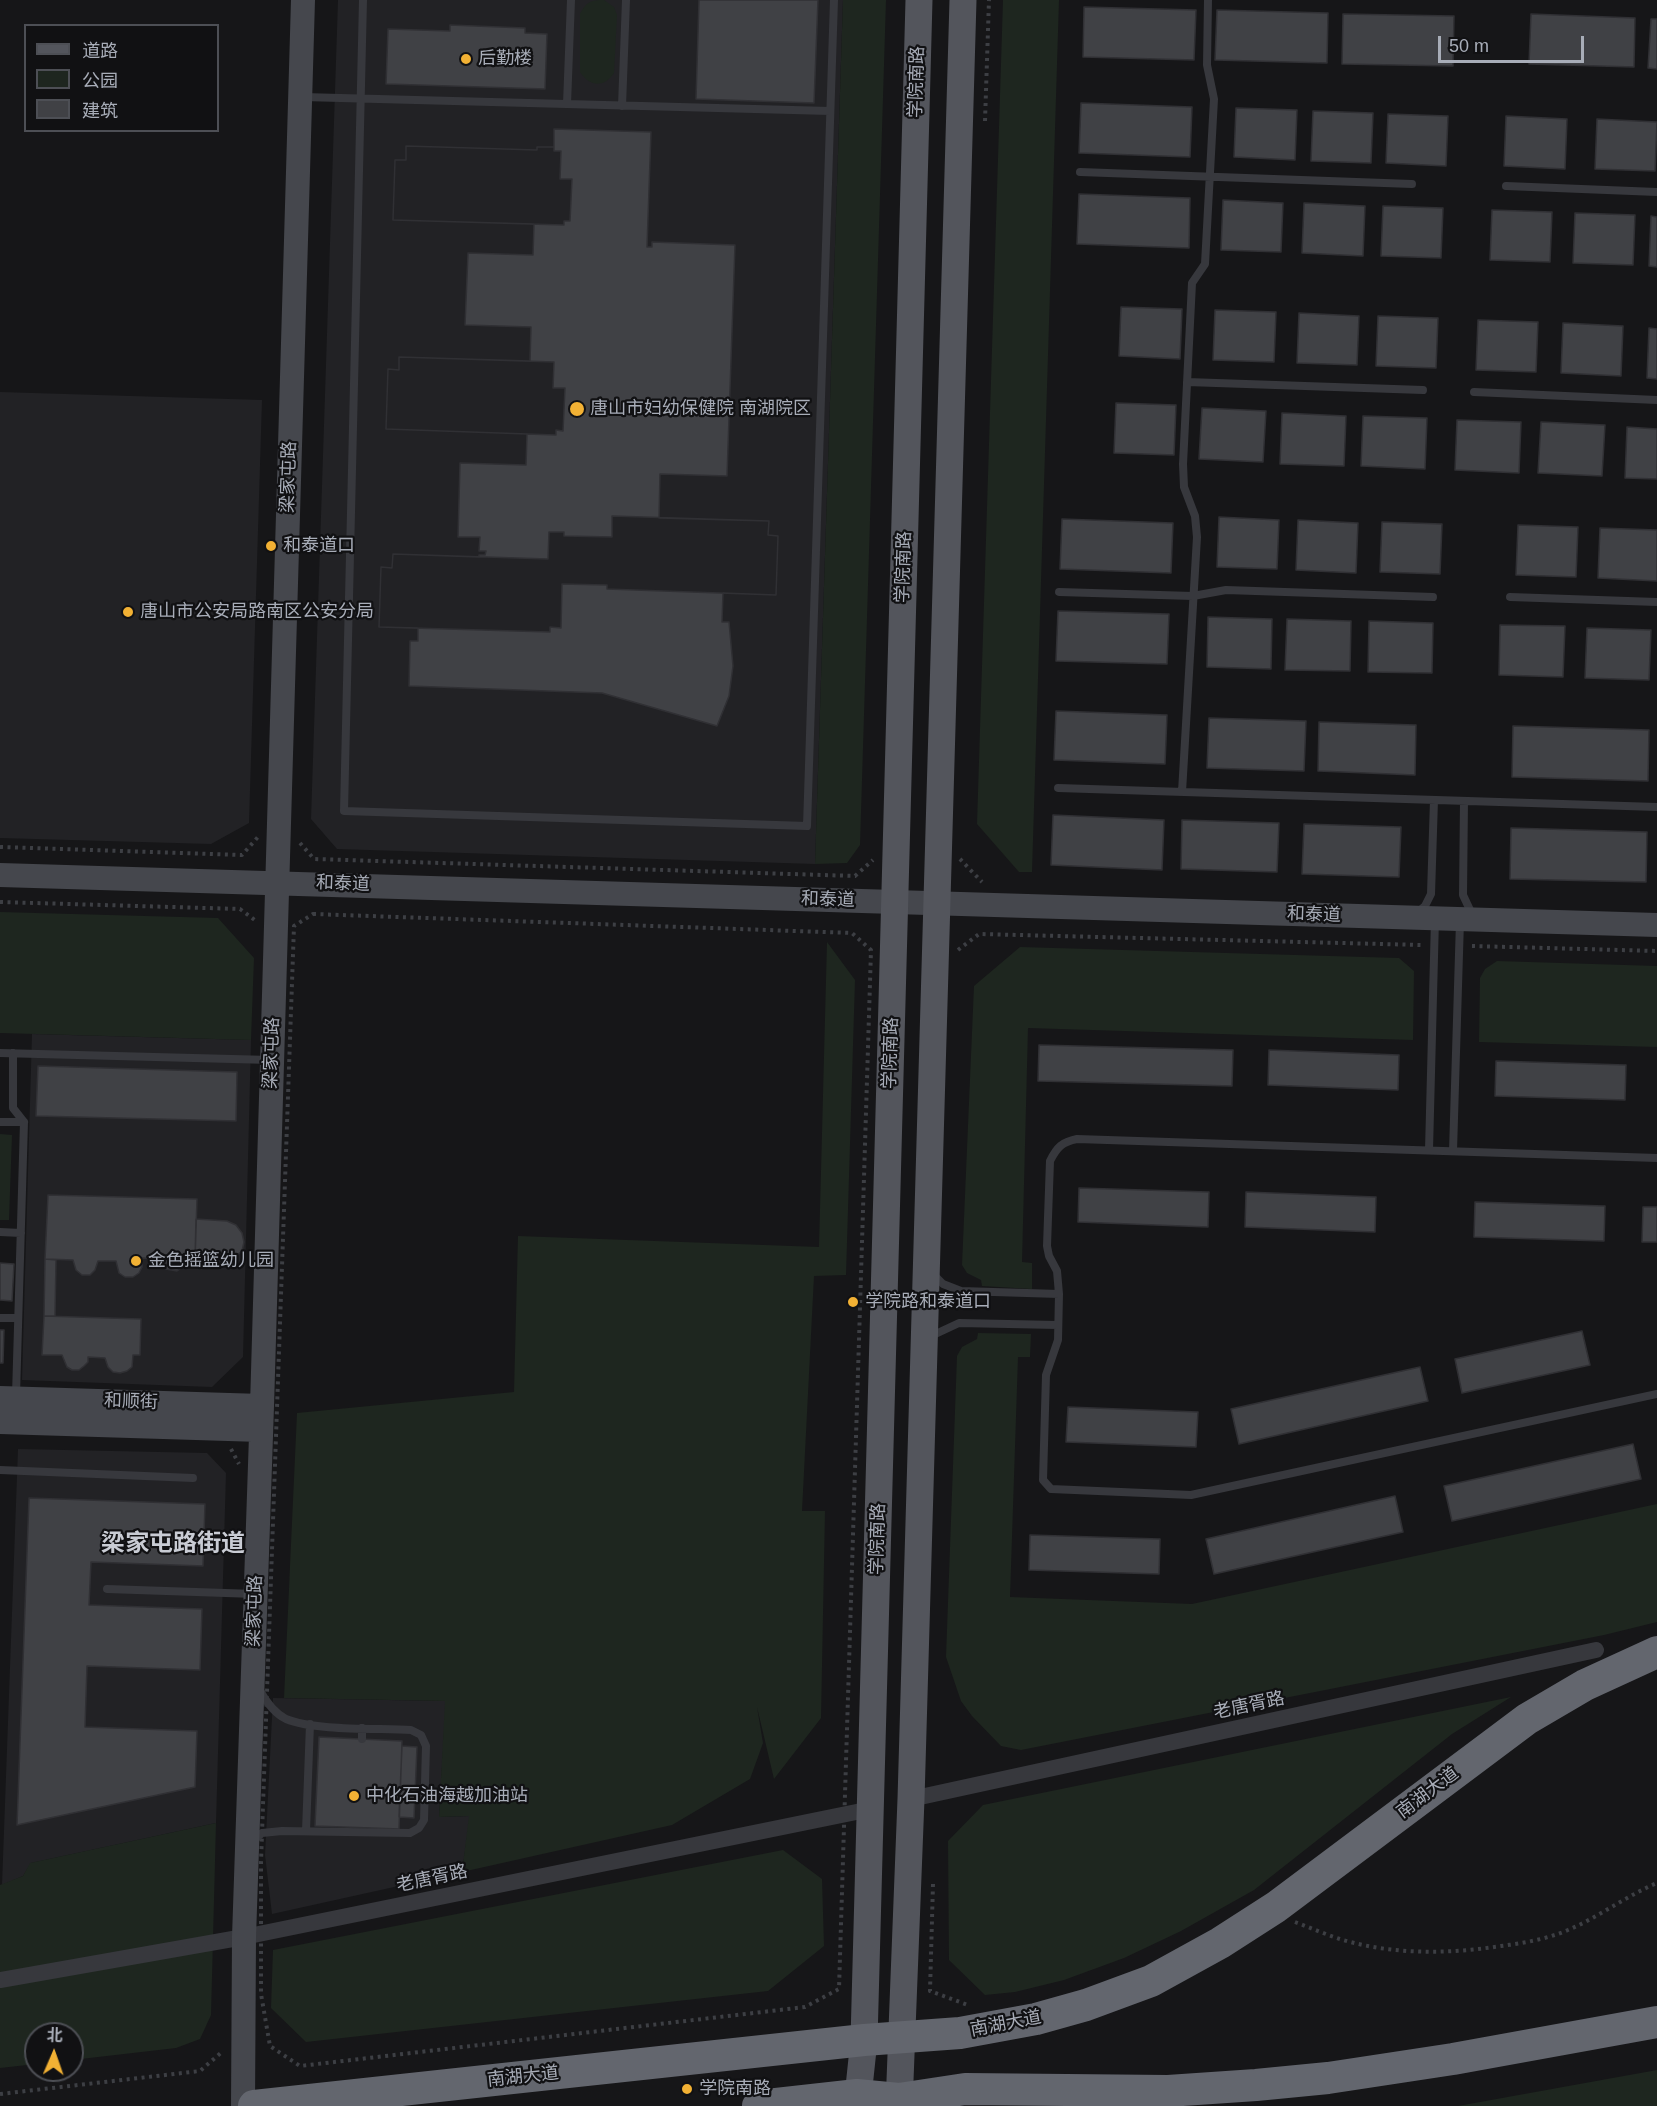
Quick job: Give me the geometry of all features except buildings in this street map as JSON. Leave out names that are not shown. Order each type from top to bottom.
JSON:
[{"type":"highway","name":"南湖大道","points":[[254,2106],[864,2040],[960,2033],[1036,2019],[1086,2005],[1151,1981],[1220,1943],[1276,1907],[1527,1719],[1585,1685],[1657,1652]]},
{"type":"highway","points":[[758,2106],[857,2101],[899,2102],[965,2089],[1168,2091],[1328,2078],[1454,2059],[1657,2022]]},
{"type":"main road","name":"学院南路","points":[[857,2101],[864,2040],[871,1809],[920,0]]},
{"type":"main road","points":[[899,2102],[911,1799],[935,903],[963,0]]},
{"type":"street","name":"梁家屯路","points":[[243,2106],[244,1937],[262,1406],[303,0]]},
{"type":"street","name":"和泰道","points":[[0,875],[1657,925]]},
{"type":"street","name":"和顺街","points":[[8,1399],[262,1406]]},
{"type":"street","name":"和顺街","points":[[0,1422],[261,1430]]},
{"type":"street","name":"老唐胥路","points":[[911,1799],[1596,1650]]},
{"type":"street","name":"老唐胥路","points":[[0,1980],[244,1937],[871,1809]]},
{"type":"lane","points":[[363,0],[344,811],[795,826],[807,826],[834,0]]},
{"type":"lane","points":[[567,104],[571,0]]},
{"type":"lane","points":[[622,106],[626,0]]},
{"type":"lane","points":[[1182,792],[1197,537],[1195,516],[1184,487],[1183,464],[1192,283],[1205,264],[1210,177],[1214,99],[1207,65],[1208,0]]},
{"type":"lane","points":[[300,97],[830,111]]},
{"type":"lane","points":[[1080,172],[1412,184]]},
{"type":"lane","points":[[1506,186],[1657,192]]},
{"type":"lane","points":[[1187,382],[1424,390]]},
{"type":"lane","points":[[1474,392],[1657,400]]},
{"type":"lane","points":[[1059,592],[1193,596],[1226,590],[1433,597]]},
{"type":"lane","points":[[1510,597],[1657,602]]},
{"type":"lane","points":[[1058,788],[1657,807]]},
{"type":"lane","points":[[1410,918],[1425,906],[1431,894],[1434,800]]},
{"type":"lane","points":[[1453,1151],[1460,946],[1470,910],[1463,895],[1464,801]]},
{"type":"lane","points":[[1429,1150],[1435,918]]},
{"type":"lane","points":[[0,1053],[271,1060]]},
{"type":"lane","points":[[8,1399],[18,1318],[24,1122],[13,1108],[13,1053]]},
{"type":"lane","points":[[0,1122],[24,1122]]},
{"type":"lane","points":[[1657,1158],[1077,1139],[1063,1142],[1055,1150],[1050,1161],[1047,1246],[1056,1271],[1059,1294],[1058,1340],[1046,1375],[1043,1480],[1051,1489],[1191,1495],[1657,1394]]},
{"type":"lane","points":[[0,1232],[21,1233]]},
{"type":"lane","points":[[926,1265],[943,1284],[961,1291],[1059,1294]]},
{"type":"lane","points":[[0,1318],[18,1318]]},
{"type":"lane","points":[[923,1340],[959,1323],[1058,1325]]},
{"type":"lane","points":[[0,1470],[193,1478]]},
{"type":"lane","points":[[107,1589],[255,1594]]},
{"type":"lane","points":[[247,1846],[262,1833],[282,1831],[359,1830],[410,1833],[419,1828],[424,1820],[426,1746],[421,1735],[411,1730],[310,1724],[285,1719],[267,1703],[253,1678]]},
{"type":"lane","points":[[306,1831],[310,1724]]},
{"type":"lane","points":[[362,1728],[362,1739]]},
{"type":"path","points":[[984,131],[989,0]]},
{"type":"path","points":[[0,847],[242,855],[260,835]]},
{"type":"path","points":[[294,837],[314,859],[855,876],[877,856]]},
{"type":"path","points":[[959,857],[980,882],[992,882]]},
{"type":"path","points":[[0,902],[240,909],[260,925]]},
{"type":"path","points":[[270,2046],[300,2066],[805,2007],[839,1989],[871,950],[852,933],[313,914],[294,926]]},
{"type":"path","points":[[957,950],[979,934],[1434,945]]},
{"type":"path","points":[[1460,946],[1657,951]]},
{"type":"path","points":[[933,1875],[930,1991],[970,2006]]},
{"type":"path","points":[[1293,1922],[1342,1940],[1396,1951],[1436,1953],[1489,1948],[1530,1942],[1567,1931],[1634,1892],[1657,1883]]},
{"type":"path","points":[[0,2094],[200,2071],[225,2049]]},
{"type":"shaded area","name":"唐山市妇幼保健院 南湖院区","points":[[338,0],[843,0],[815,864],[337,849],[311,819]]},
{"type":"shaded area","name":"唐山市公安局路南区公安分局","points":[[0,392],[262,400],[249,823],[211,844],[0,838]]},
{"type":"shaded area","name":"金色摇篮幼儿园","points":[[32,1034],[251,1040],[243,1357],[212,1387],[22,1380]]},
{"type":"shaded area","points":[[18,1449],[207,1453],[226,1473],[216,1823],[31,1863],[23,1876],[2,1885]]},
{"type":"shaded area","name":"中化石油海越加油站","points":[[273,1698],[446,1701],[439,1817],[470,1816],[462,1872],[272,1914],[265,1855]]},
{"type":"green space","points":[[604,0],[614,7],[617,15],[614,73],[606,81],[597,84],[588,81],[580,72],[580,14],[589,2]]},
{"type":"green space","points":[[843,0],[886,0],[860,845],[847,863],[815,864]]},
{"type":"green space","points":[[1003,0],[1059,0],[1032,872],[1019,872],[977,824]]},
{"type":"green space","points":[[0,912],[218,918],[254,958],[251,1040],[0,1033]]},
{"type":"green space","points":[[827,942],[855,980],[846,1275],[814,1276],[802,1511],[825,1511],[821,1718],[774,1779],[757,1707],[763,1743],[750,1779],[672,1825],[462,1872],[469,1816],[439,1817],[445,1701],[284,1698],[297,1413],[514,1392],[518,1236],[819,1247]]},
{"type":"green space","points":[[1020,947],[1399,958],[1414,971],[1413,1040],[1028,1028],[1022,1262],[1032,1263],[1032,1289],[982,1286],[981,1280],[967,1273],[962,1265],[974,986]]},
{"type":"green space","points":[[1497,961],[1657,966],[1657,1047],[1479,1042],[1480,978],[1485,969]]},
{"type":"green space","points":[[0,1134],[12,1135],[9,1220],[0,1220]]},
{"type":"green space","points":[[978,1333],[1031,1334],[1030,1357],[1018,1357],[1010,1597],[1192,1604],[1657,1504],[1657,1622],[1604,1635],[1021,1750],[1001,1746],[961,1701],[946,1657],[957,1356],[962,1347],[977,1339]]},
{"type":"green space","points":[[1511,1697],[1452,1734],[1254,1890],[1181,1931],[1124,1958],[1064,1980],[1015,1992],[985,1995],[949,1960],[948,1841],[983,1805]]},
{"type":"green space","points":[[216,1823],[211,2015],[200,2039],[176,2048],[84,2059],[84,2022],[24,2022],[24,2065],[0,2068],[0,1885],[23,1876],[30,1863]]},
{"type":"green space","points":[[783,1850],[822,1879],[824,1946],[768,1991],[306,2042],[271,2008],[273,1950]]},
{"type":"green space","points":[[1657,2070],[1657,2106],[1458,2106]]},
{"type":"place","name":"后勤楼","points":[[466,59]]},
{"type":"place","name":"唐山市妇幼保健院 南湖院区","points":[[577,409]]},
{"type":"place","name":"和泰道口","points":[[271,546]]},
{"type":"place","name":"唐山市公安局路南区公安分局","points":[[128,612]]},
{"type":"place","name":"金色摇篮幼儿园","points":[[136,1261]]},
{"type":"place","name":"学院路和泰道口","points":[[853,1302]]},
{"type":"place","name":"中化石油海越加油站","points":[[354,1796]]},
{"type":"place","name":"学院南路","points":[[687,2089]]},
{"type":"district","name":"梁家屯路街道","points":[[173,1544]]}]
